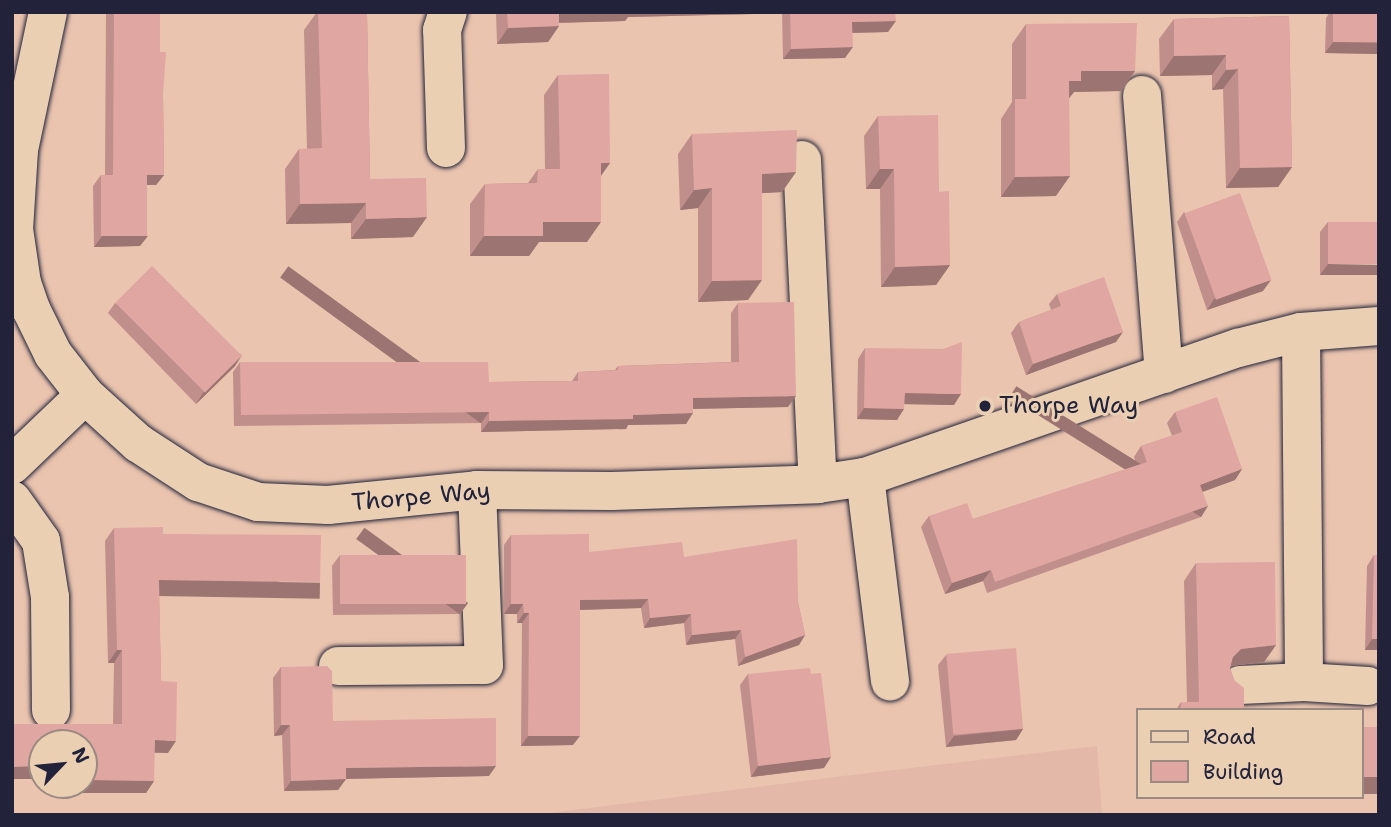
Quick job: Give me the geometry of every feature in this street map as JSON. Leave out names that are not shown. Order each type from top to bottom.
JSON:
[{"type":"street","name":"Thorpe Way","points":[[48,12],[19,150],[15,229],[22,283],[31,309],[53,354],[85,395],[138,443],[198,482],[258,502],[328,505],[477,490],[612,491],[818,484],[866,477],[1238,348],[1301,332],[1379,326]]},
{"type":"street","points":[[446,148],[442,30],[448,12]]},
{"type":"street","points":[[1142,95],[1164,374]]},
{"type":"street","points":[[802,160],[818,484]]},
{"type":"street","points":[[1301,332],[1304,682]]},
{"type":"street","points":[[12,465],[85,395]]},
{"type":"street","points":[[866,477],[890,681]]},
{"type":"street","points":[[338,666],[484,665],[477,490]]},
{"type":"street","points":[[12,500],[41,541],[50,597],[51,710]]},
{"type":"street","points":[[1240,685],[1304,682],[1368,686]]},
{"type":"shaded area","points":[[1097,746],[1102,815],[534,815],[835,777]]},
{"type":"building","points":[[114,12],[160,12],[160,52],[166,52],[163,95],[164,175],[113,175]]},
{"type":"building","points":[[318,12],[367,12],[370,179],[426,178],[427,217],[366,219],[366,203],[300,204],[299,149],[322,148]]},
{"type":"building","points":[[507,12],[559,12],[559,26],[508,28]]},
{"type":"building","points":[[790,12],[895,12],[896,21],[852,22],[853,47],[791,49]]},
{"type":"building","points":[[1333,12],[1379,12],[1379,42],[1333,42]]},
{"type":"building","points":[[1289,16],[1292,167],[1240,168],[1238,69],[1226,70],[1226,55],[1174,56],[1174,19]]},
{"type":"building","points":[[1137,23],[1135,71],[1081,71],[1081,81],[1069,81],[1070,176],[1015,177],[1015,99],[1026,99],[1026,24]]},
{"type":"building","points":[[609,74],[610,163],[601,163],[601,222],[543,222],[543,236],[484,236],[485,184],[537,183],[538,169],[560,169],[558,75]]},
{"type":"building","points":[[938,115],[939,192],[949,191],[950,265],[895,267],[894,169],[880,169],[878,116]]},
{"type":"building","points":[[797,130],[796,172],[762,174],[762,280],[712,281],[712,188],[694,190],[692,134]]},
{"type":"building","points":[[101,175],[147,175],[147,236],[101,236]]},
{"type":"building","points":[[1240,193],[1271,279],[1216,300],[1185,213]]},
{"type":"building","points":[[1328,222],[1379,222],[1379,264],[1328,264]]},
{"type":"building","points":[[152,266],[242,356],[205,393],[115,303]]},
{"type":"building","points":[[1104,277],[1123,332],[1033,364],[1019,322],[1061,306],[1057,294]]},
{"type":"building","points":[[794,302],[796,396],[693,398],[693,413],[633,415],[633,419],[489,421],[489,412],[241,415],[240,362],[488,362],[489,382],[578,381],[578,372],[618,370],[618,366],[739,362],[738,303]]},
{"type":"building","points":[[962,342],[961,394],[905,393],[904,409],[864,408],[865,348],[943,349]]},
{"type":"building","points":[[1217,397],[1242,469],[1200,485],[1208,506],[995,582],[991,570],[952,583],[929,516],[967,503],[973,519],[1147,462],[1141,446],[1182,432],[1175,412]]},
{"type":"building","points":[[163,527],[163,534],[321,535],[320,582],[159,580],[161,681],[177,682],[176,741],[155,740],[154,781],[98,780],[98,729],[28,729],[28,766],[12,767],[12,724],[122,724],[122,650],[117,650],[114,528]]},
{"type":"building","points":[[589,534],[589,552],[682,542],[684,557],[797,539],[798,602],[805,635],[745,657],[741,630],[692,635],[691,614],[650,618],[648,599],[580,600],[580,736],[528,736],[529,613],[524,613],[523,604],[511,604],[511,535]]},
{"type":"building","points":[[340,555],[466,555],[466,604],[340,604]]},
{"type":"building","points":[[1374,555],[1379,555],[1379,639],[1372,639]]},
{"type":"building","points":[[1275,562],[1276,645],[1241,649],[1233,657],[1230,668],[1234,680],[1244,688],[1244,708],[1181,708],[1181,702],[1199,702],[1196,563]]},
{"type":"building","points":[[1016,648],[1023,729],[953,735],[946,654]]},
{"type":"building","points":[[327,666],[332,671],[333,721],[496,718],[496,766],[346,768],[346,779],[291,781],[290,725],[281,725],[281,667]]},
{"type":"building","points":[[810,668],[811,674],[821,673],[831,757],[758,766],[748,674]]},
{"type":"building","points":[[1363,727],[1379,727],[1379,777],[1363,777]]},
{"type":"place","name":"Thorpe Way","points":[[985,406]]}]
